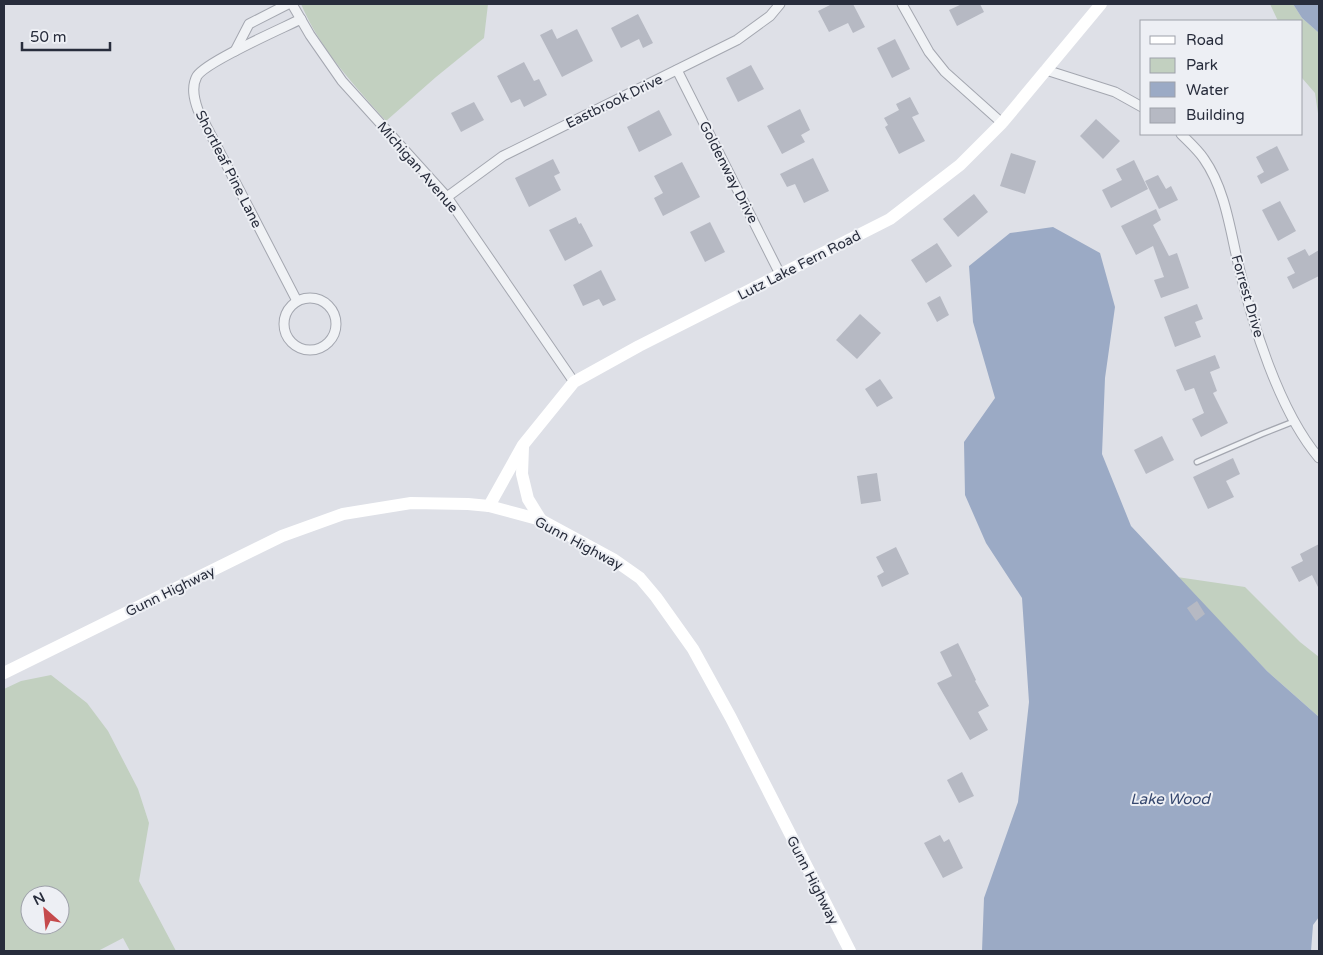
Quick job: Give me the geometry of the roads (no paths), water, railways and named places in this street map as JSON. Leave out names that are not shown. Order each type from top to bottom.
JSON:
[{"type":"main road","name":"Lutz Lake Fern Road","points":[[489,506],[523,445],[574,382],[639,346],[890,219],[960,165],[1002,123],[1101,4]]},
{"type":"main road","points":[[523,445],[522,474],[528,499],[542,520]]},
{"type":"main road","name":"Gunn Highway","points":[[4,672],[282,536],[343,514],[411,503],[468,504],[489,506],[542,520],[613,559],[640,578],[693,648],[850,951]]},
{"type":"street","name":"Michigan Avenue","points":[[290,4],[342,81],[447,197],[574,382]]},
{"type":"street","points":[[235,51],[249,24],[290,4]]},
{"type":"street","name":"Eastbrook Drive","points":[[447,197],[503,156],[738,40],[770,16],[780,4]]},
{"type":"street","points":[[902,4],[929,52],[945,72],[1002,123]]},
{"type":"street","name":"Shortleaf Pine Lane","points":[[297,301],[194,99],[193,90],[194,82],[203,70],[235,51],[301,19]]},
{"type":"street","name":"Goldenway Drive","points":[[677,70],[780,274]]},
{"type":"street","points":[[1046,70],[1115,92],[1140,106]]},
{"type":"street","name":"Forrest Drive","points":[[1182,135],[1204,159],[1219,189],[1250,312],[1271,371],[1295,422],[1319,458]]},
{"type":"street","points":[[314,298],[329,306],[334,313],[336,325],[333,338],[320,349],[302,350],[294,346],[284,332],[286,314],[297,301],[314,298]]},
{"type":"lane","points":[[1198,462],[1295,422]]},
{"type":"water","points":[[1293,4],[1319,4],[1319,33],[1302,18]]},
{"type":"water","name":"Lake Wood","points":[[1053,227],[1100,253],[1115,307],[1105,378],[1102,454],[1131,526],[1267,671],[1319,717],[1319,917],[1313,925],[1311,951],[982,951],[984,898],[1018,802],[1029,702],[1022,598],[986,543],[965,495],[964,442],[995,398],[973,322],[969,266],[1010,233]]}]
